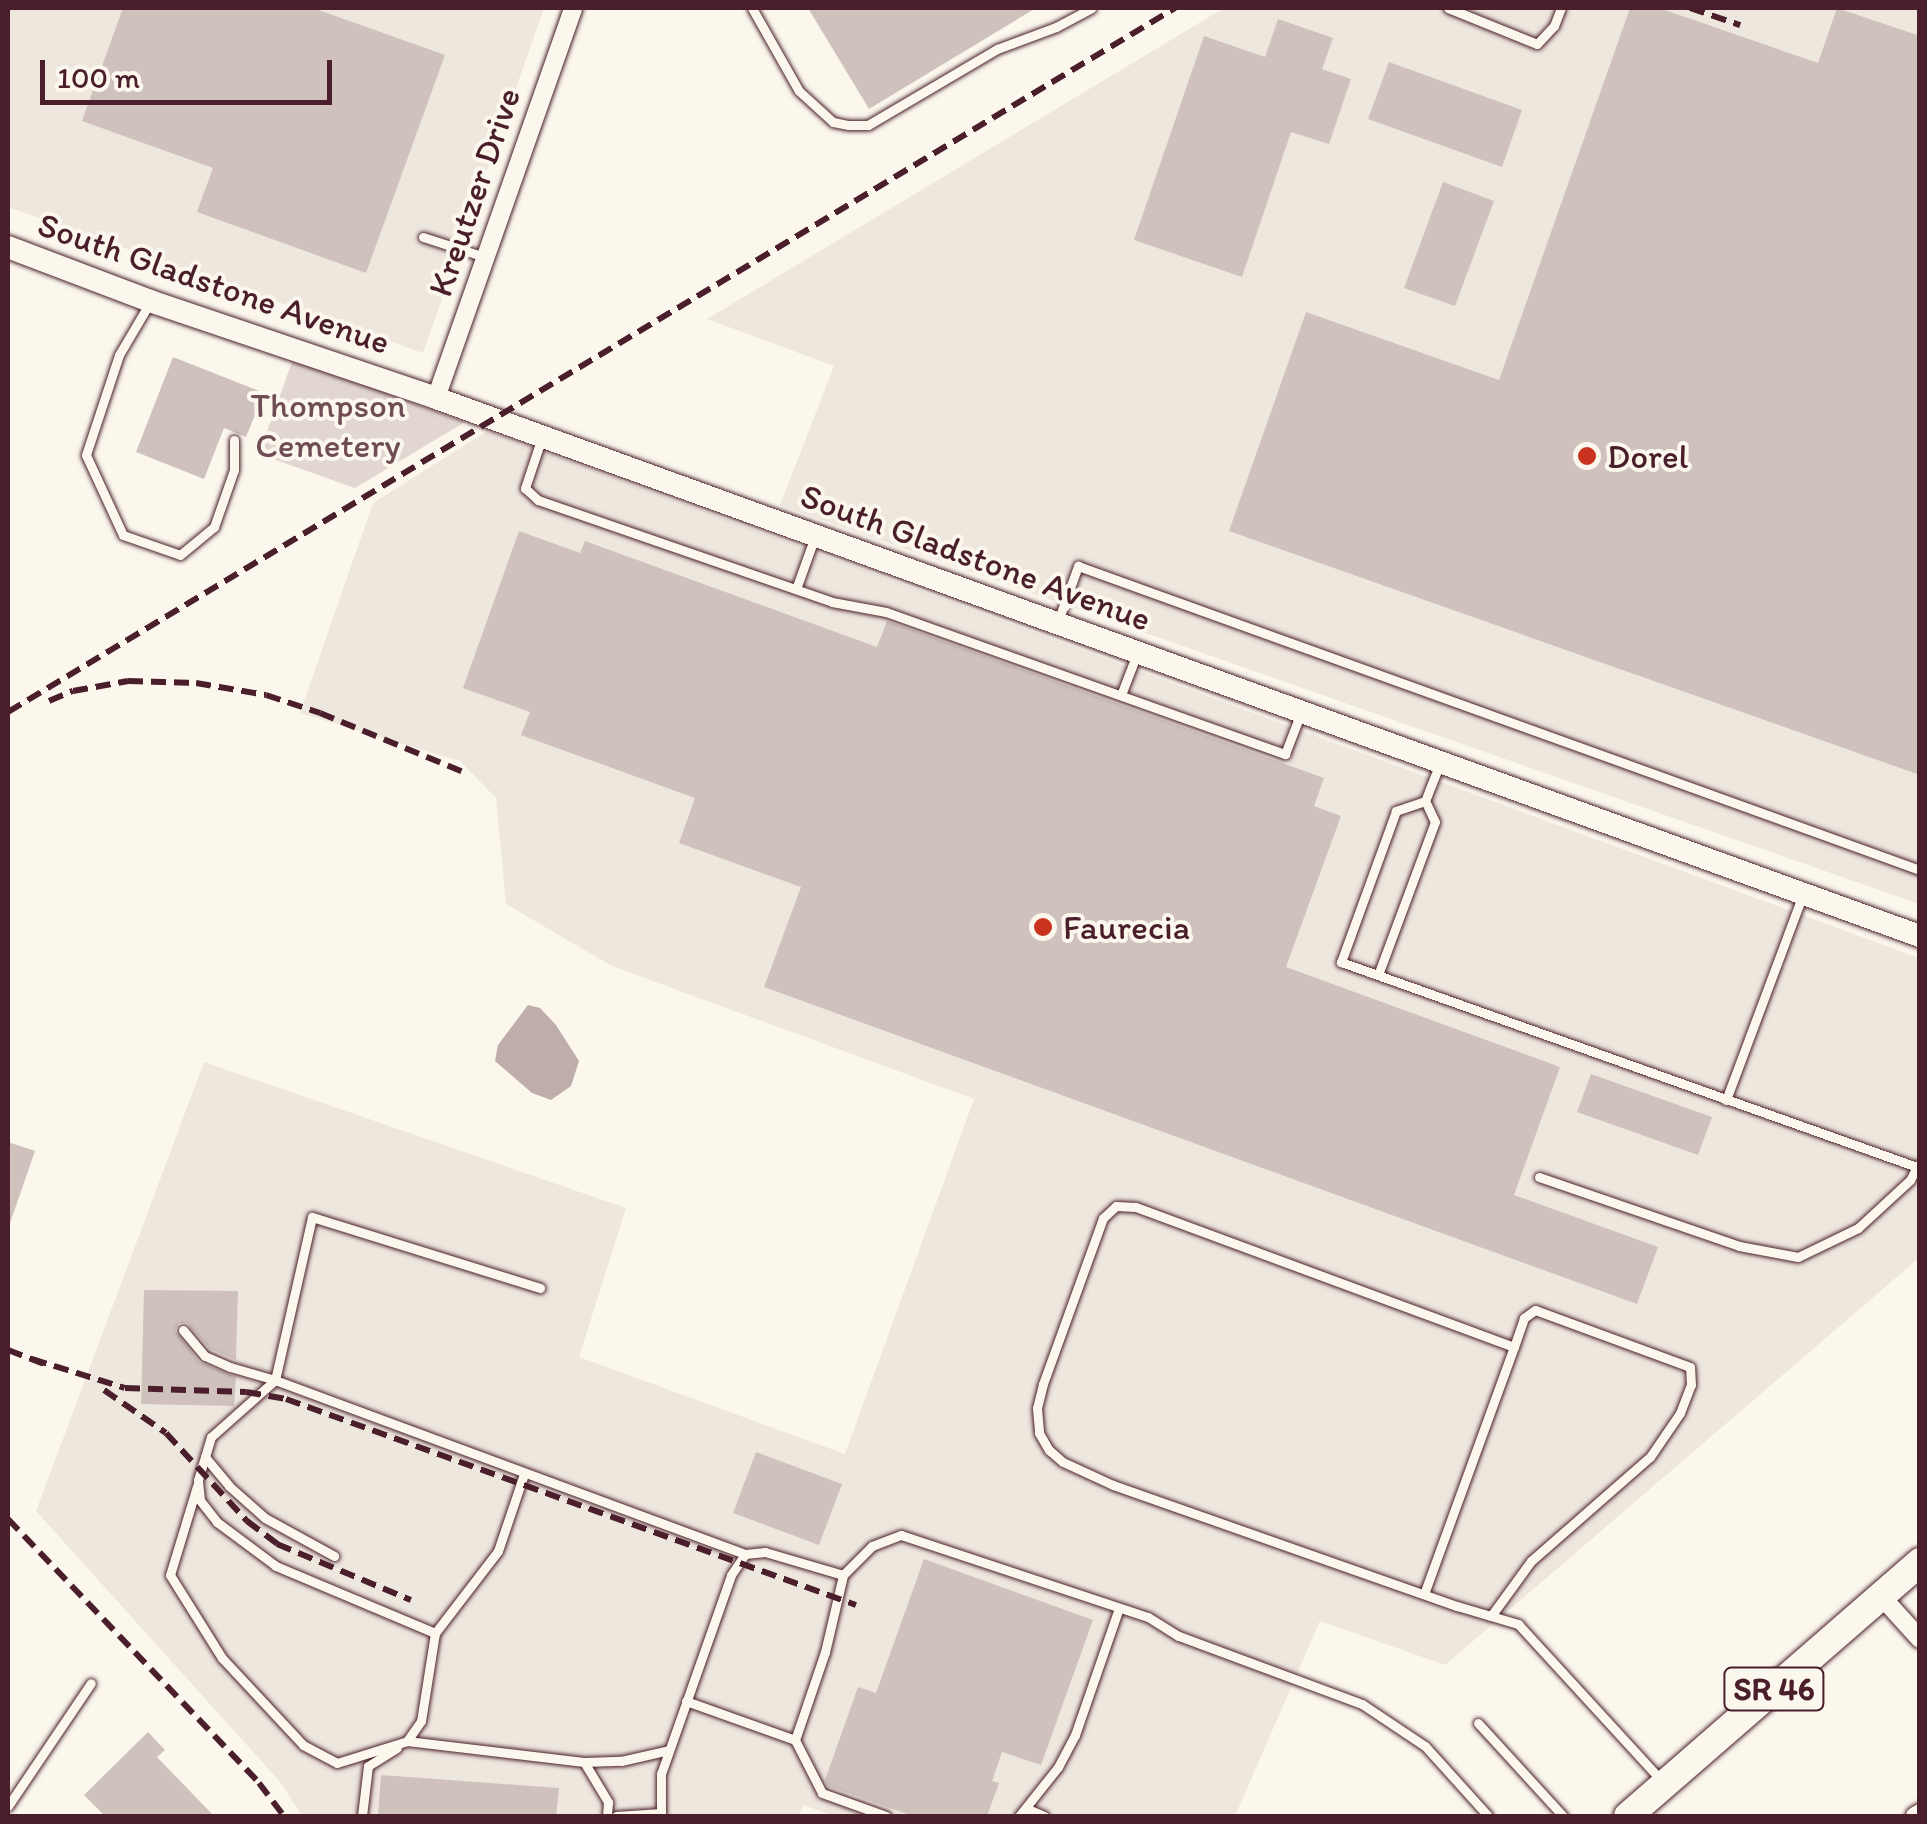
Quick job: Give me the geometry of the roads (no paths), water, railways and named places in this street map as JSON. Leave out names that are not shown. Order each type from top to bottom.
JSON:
[{"type":"highway","name":"SR 46","points":[[1628,1816],[1920,1562]]},
{"type":"street","name":"Kreutzer Drive","points":[[436,398],[573,8]]},
{"type":"street","name":"South Gladstone Avenue","points":[[8,247],[150,302],[436,398],[1920,936]]},
{"type":"street","points":[[1881,1596],[1920,1638]]},
{"type":"lane","points":[[752,8],[799,91],[832,122],[868,124],[997,49],[1056,27],[1090,8]]},
{"type":"lane","points":[[1448,8],[1537,44],[1545,40],[1562,8]]},
{"type":"lane","points":[[424,237],[485,258]]},
{"type":"lane","points":[[150,302],[119,355],[86,455],[124,535],[180,555],[214,527],[234,470],[234,440]]},
{"type":"lane","points":[[542,438],[526,488],[538,500],[796,589],[886,612],[1285,754],[1301,712]]},
{"type":"lane","points":[[796,589],[816,536]]},
{"type":"lane","points":[[1057,624],[1078,566],[1920,870]]},
{"type":"lane","points":[[1121,695],[1137,653]]},
{"type":"lane","points":[[1378,975],[1435,822],[1425,802],[1440,764]]},
{"type":"lane","points":[[1425,802],[1396,811],[1340,962],[1918,1165],[1910,1180],[1858,1228],[1798,1258],[1739,1246],[1539,1178]]},
{"type":"lane","points":[[1726,1100],[1804,894]]},
{"type":"lane","points":[[1514,1348],[1134,1206],[1116,1206],[1103,1218],[1043,1384],[1039,1433],[1063,1462],[1112,1484],[1518,1624],[1664,1784]]},
{"type":"lane","points":[[540,1288],[312,1217],[275,1380],[211,1437],[170,1575],[222,1658],[303,1744],[337,1763],[407,1741],[584,1762],[621,1761],[669,1750]]},
{"type":"lane","points":[[1424,1594],[1524,1318],[1534,1310],[1548,1312],[1685,1362],[1692,1376],[1680,1412],[1650,1457],[1531,1561],[1491,1616]]},
{"type":"lane","points":[[183,1330],[214,1361],[745,1554],[764,1552],[843,1576]]},
{"type":"lane","points":[[205,1457],[228,1486],[265,1518],[334,1556]]},
{"type":"lane","points":[[362,1816],[368,1766],[407,1741],[421,1721],[435,1633],[498,1552],[524,1474]]},
{"type":"lane","points":[[198,1480],[200,1500],[217,1522],[276,1566],[435,1633]]},
{"type":"lane","points":[[795,1740],[825,1652],[843,1576],[872,1546],[901,1535],[1148,1617],[1179,1636],[1362,1704],[1424,1746],[1488,1816]]},
{"type":"lane","points":[[616,1816],[661,1815],[661,1774],[731,1575],[745,1554]]},
{"type":"lane","points":[[1044,1816],[1023,1812],[1076,1735],[1119,1608]]},
{"type":"lane","points":[[8,1806],[91,1683]]},
{"type":"lane","points":[[686,1701],[795,1740],[822,1793],[886,1816]]},
{"type":"lane","points":[[1478,1723],[1564,1816]]},
{"type":"lane","points":[[584,1762],[608,1802],[607,1816]]},
{"type":"railway","points":[[8,712],[1175,8]]},
{"type":"railway","points":[[1690,8],[1740,25]]},
{"type":"railway","points":[[49,701],[73,691],[128,681],[196,683],[266,695],[463,772]]},
{"type":"railway","points":[[8,1350],[45,1364]]},
{"type":"railway","points":[[32,1359],[125,1388],[246,1392],[286,1399],[856,1605]]},
{"type":"railway","points":[[104,1390],[166,1433],[247,1521],[277,1544],[411,1600]]},
{"type":"railway","points":[[8,1519],[259,1783],[284,1816]]},
{"type":"place","name":"Dorel","points":[[1587,456]]},
{"type":"place","name":"Faurecia","points":[[1043,927]]},
{"type":"park label","name":"Thompson Cemetery","points":[[328,425]]}]
